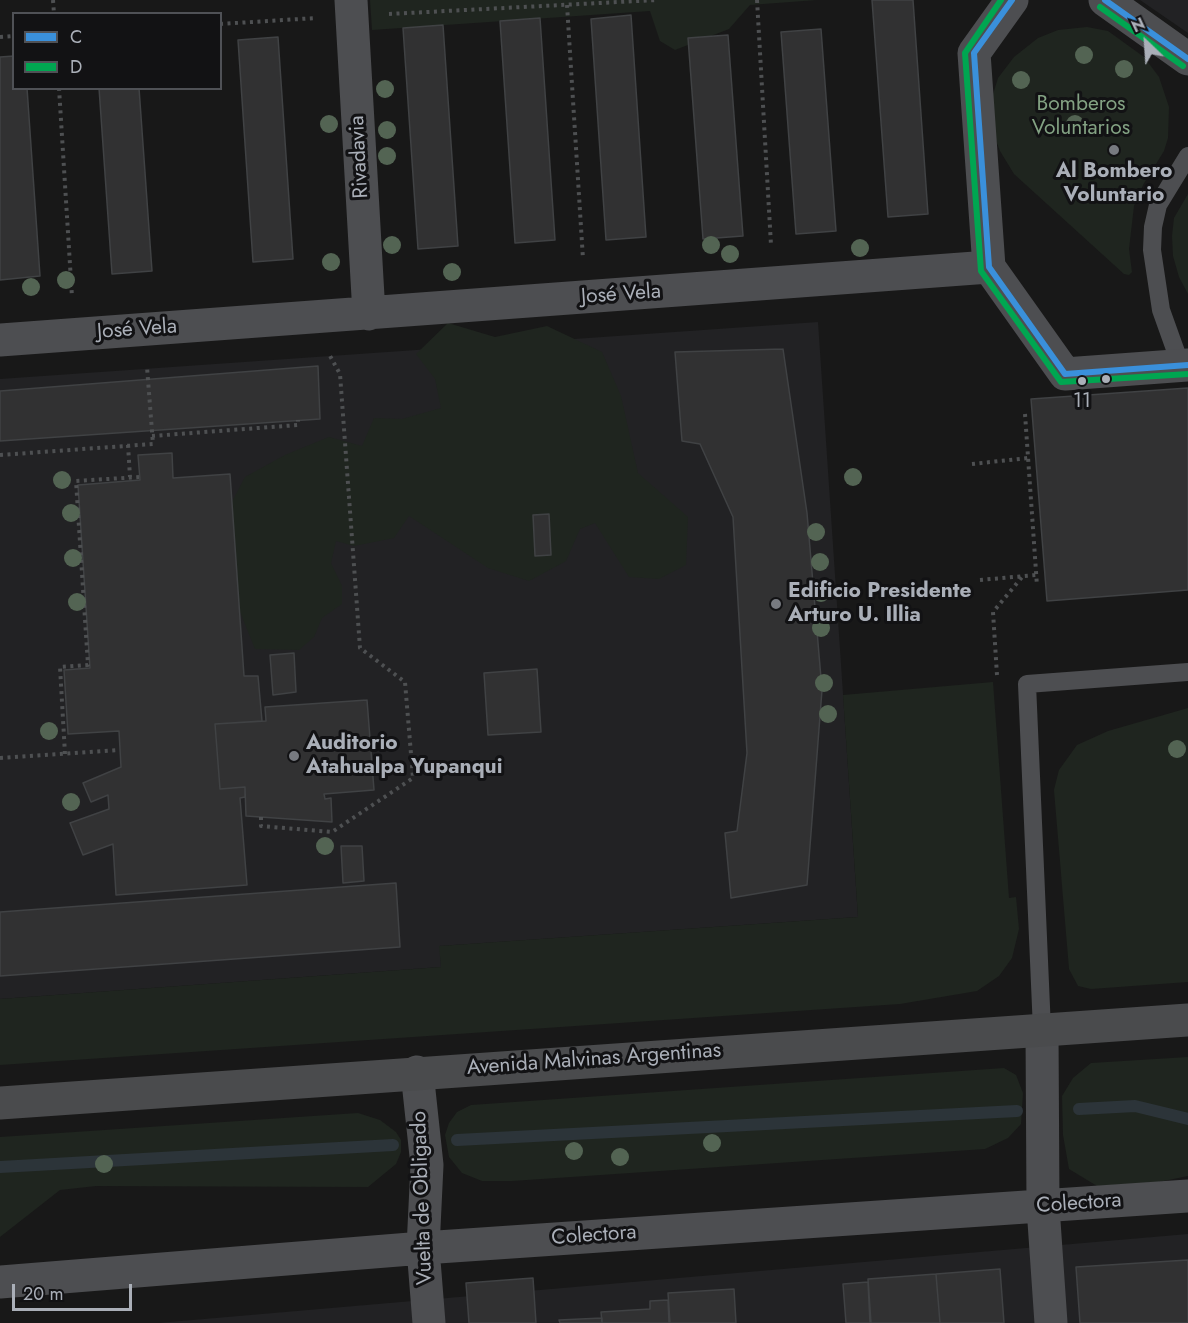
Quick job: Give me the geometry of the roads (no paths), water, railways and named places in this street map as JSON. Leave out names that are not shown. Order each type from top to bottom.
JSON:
[{"type":"main road","name":"Avenida Malvinas Argentinas","points":[[0,1103],[417,1072],[1188,1020]]},
{"type":"street","points":[[1012,0],[974,53],[989,267],[1065,374],[1184,365]]},
{"type":"street","points":[[1104,0],[1188,59]]},
{"type":"street","name":"Rivadavia","points":[[351,8],[369,314]]},
{"type":"street","name":"José Vela","points":[[0,340],[989,267]]},
{"type":"street","points":[[1042,1030],[1043,1206],[1051,1323]]},
{"type":"street","name":"Vuelta de Obligado","points":[[417,1072],[427,1166],[423,1248],[429,1323]]},
{"type":"street","name":"Colectora","points":[[0,1282],[423,1248],[1188,1196]]},
{"type":"lane","points":[[1184,365],[1161,310],[1152,250],[1153,227],[1158,205],[1188,156]]},
{"type":"lane","points":[[1042,1030],[1028,684],[1188,672]]},
{"type":"waterway","points":[[1079,1109],[1135,1106],[1188,1119]]},
{"type":"waterway","points":[[457,1140],[1017,1111]]},
{"type":"waterway","points":[[0,1167],[393,1145]]},
{"type":"place","name":"Al Bombero Voluntario","points":[[1114,150]]},
{"type":"place","name":"11","points":[[1082,381]]},
{"type":"place","name":"Edificio Presidente Arturo U. Illia","points":[[776,604]]},
{"type":"place","name":"Auditorio Atahualpa Yupanqui","points":[[294,756]]},
{"type":"park label","name":"Bomberos Voluntarios","points":[[1081,117]]}]
